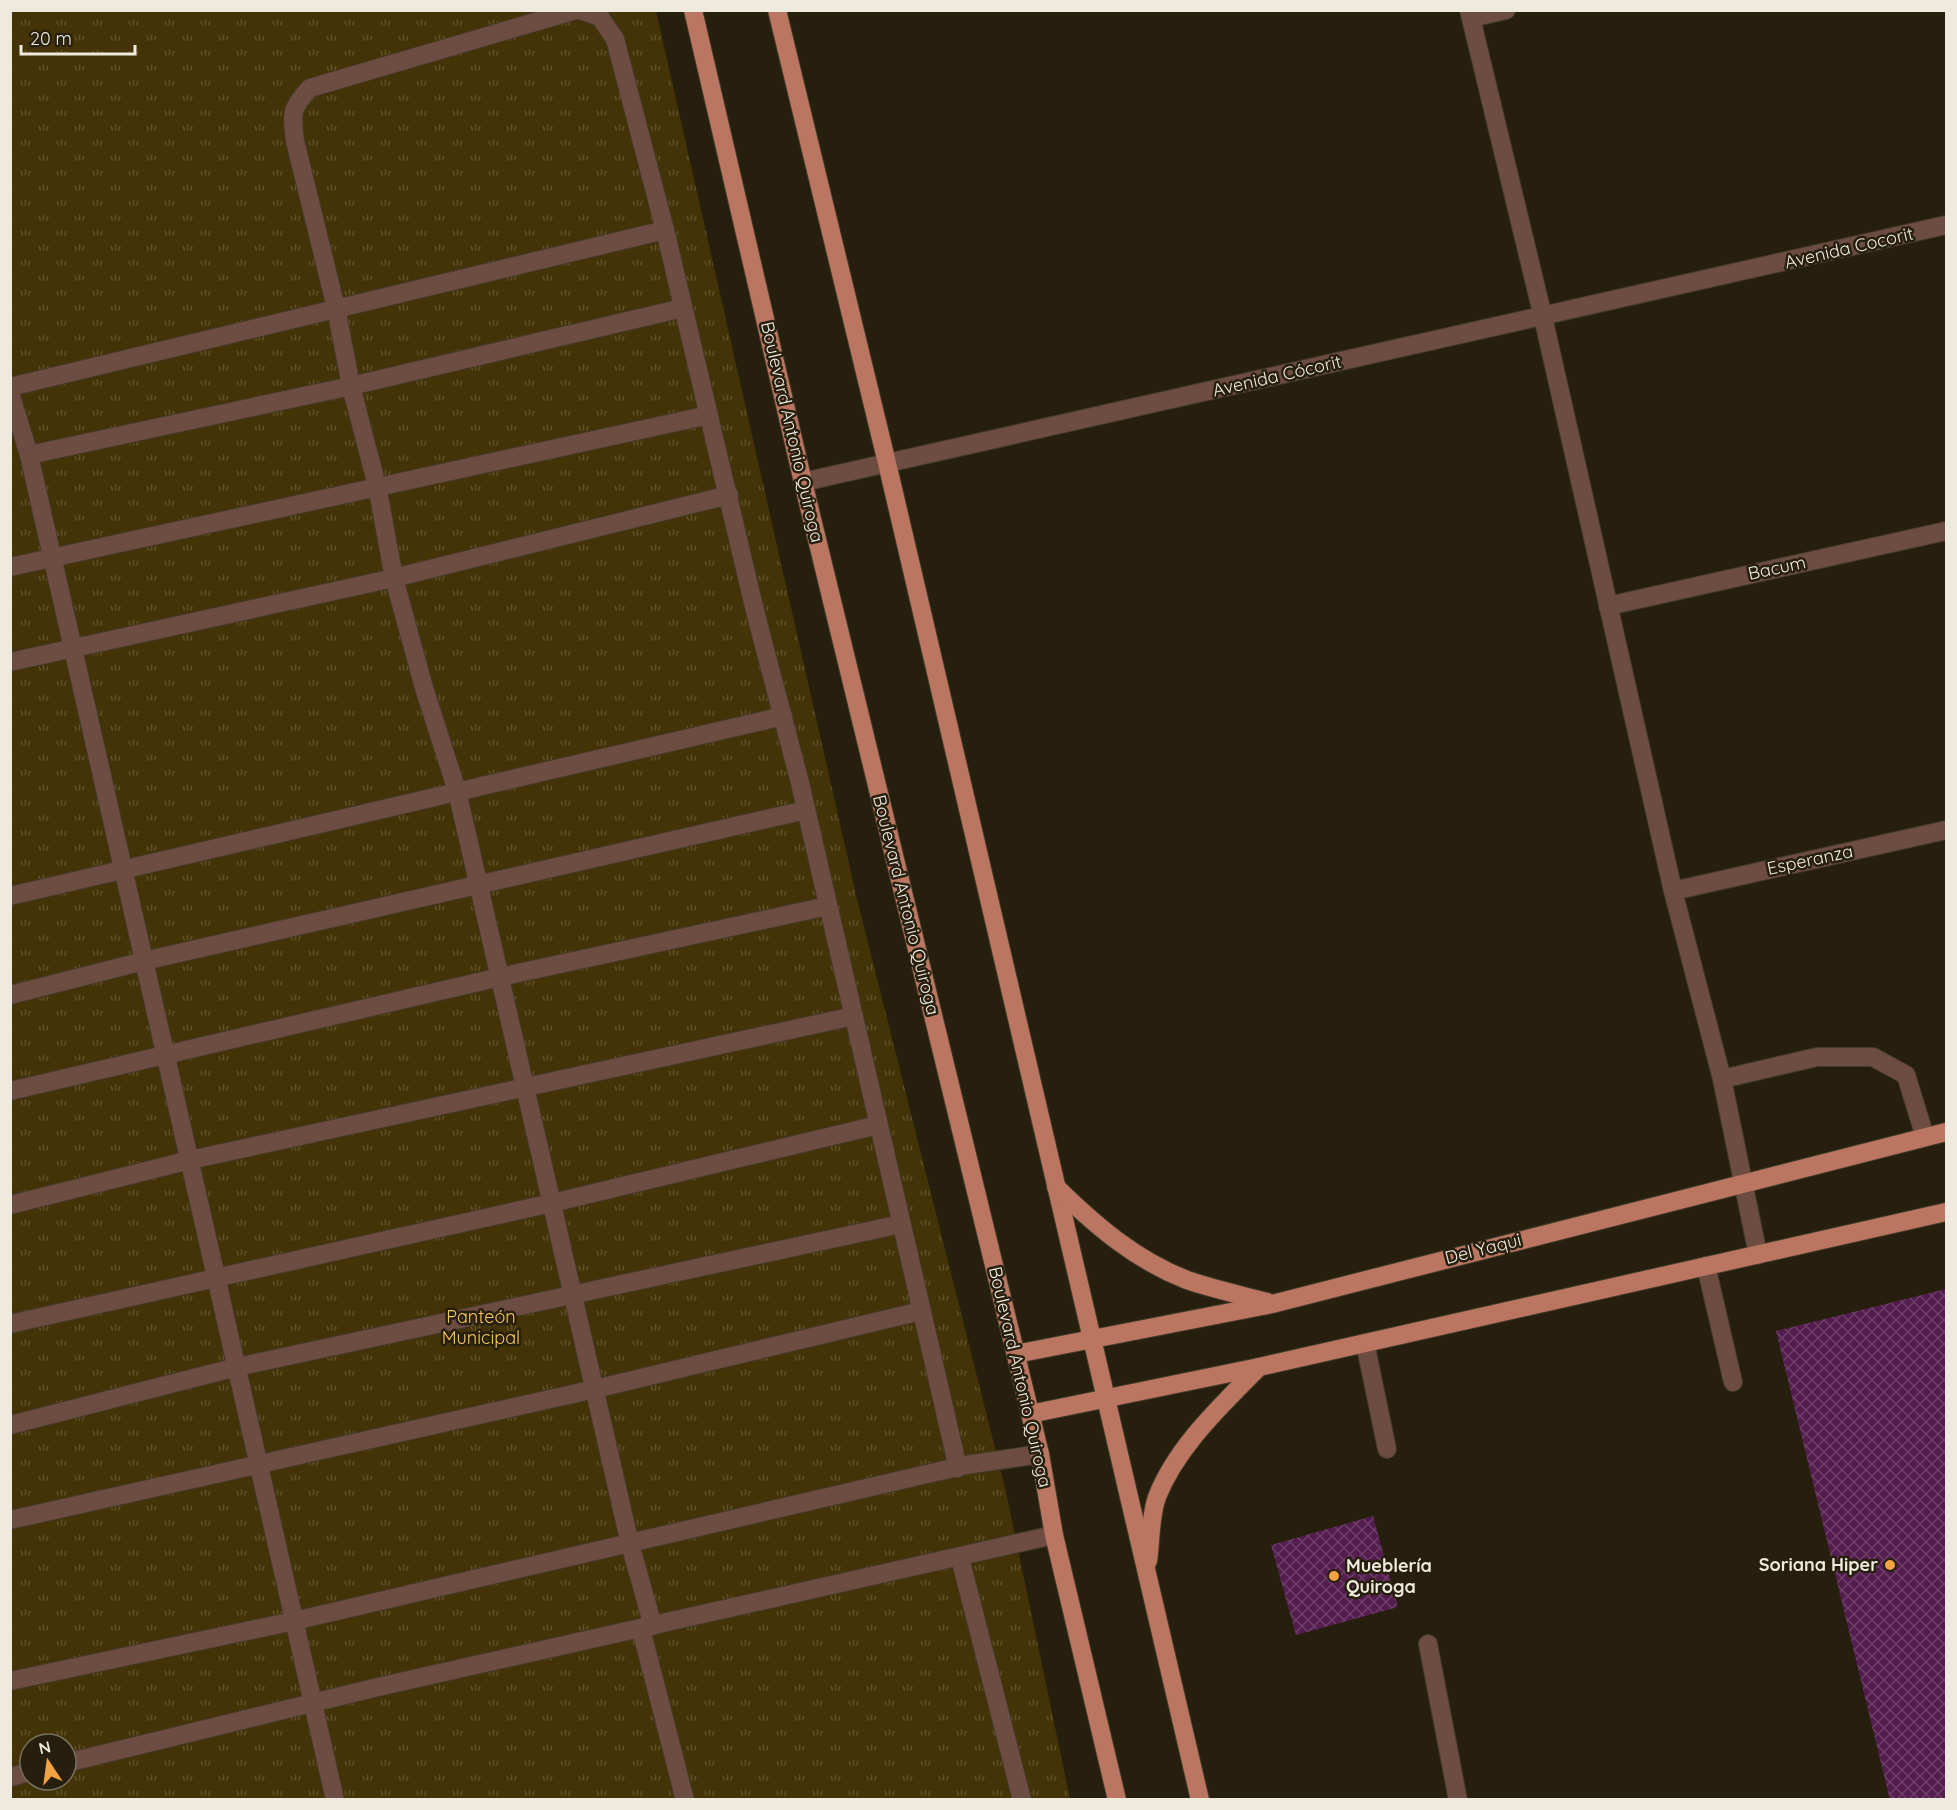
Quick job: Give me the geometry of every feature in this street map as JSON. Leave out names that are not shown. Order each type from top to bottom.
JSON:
[{"type":"main road","name":"Boulevard Antonio Quiroga","points":[[693,10],[803,482],[1040,1454],[1054,1535],[1117,1800]]},
{"type":"main road","points":[[777,10],[887,463],[1055,1186],[1108,1397],[1146,1575],[1200,1800]]},
{"type":"main road","name":"Del Yaqui","points":[[1016,1354],[1272,1304],[1947,1131]]},
{"type":"main road","points":[[1055,1186],[1098,1228],[1142,1258],[1187,1280],[1272,1304]]},
{"type":"main road","points":[[1030,1414],[1259,1367],[1947,1212]]},
{"type":"main road","points":[[1146,1575],[1157,1498],[1183,1451],[1218,1409],[1259,1367]]},
{"type":"street","points":[[685,1800],[596,1389],[527,1086],[457,791],[424,688],[394,578],[377,486],[351,386],[336,308],[295,141],[292,116],[294,104],[310,88],[578,10],[600,17],[615,39],[665,230],[755,611],[806,810],[958,1468]]},
{"type":"street","points":[[1506,10],[1470,14],[1544,317],[1673,891],[1722,1079],[1758,1256]]},
{"type":"street","name":"Avenida Cocorit","points":[[1751,270],[1947,225]]},
{"type":"street","points":[[10,387],[665,230]]},
{"type":"street","name":"Avenida Cócorit","points":[[803,482],[1751,270]]},
{"type":"street","points":[[29,455],[351,386],[683,308]]},
{"type":"street","points":[[10,393],[29,455],[335,1800]]},
{"type":"street","points":[[10,567],[710,415]]},
{"type":"street","points":[[10,662],[394,578],[729,495]]},
{"type":"street","name":"Bacum","points":[[1608,606],[1947,531]]},
{"type":"street","points":[[10,896],[783,716]]},
{"type":"street","points":[[10,995],[144,961],[806,810]]},
{"type":"street","name":"Esperanza","points":[[1673,891],[1947,830]]},
{"type":"street","points":[[10,1091],[500,977],[828,906]]},
{"type":"street","points":[[10,1205],[190,1160],[854,1016]]},
{"type":"street","points":[[1722,1079],[1817,1057],[1873,1058],[1906,1075],[1925,1137]]},
{"type":"street","points":[[10,1324],[552,1203],[878,1125]]},
{"type":"street","points":[[10,1425],[237,1367],[902,1224]]},
{"type":"street","points":[[1706,1266],[1733,1382]]},
{"type":"street","points":[[10,1520],[596,1389],[921,1311]]},
{"type":"street","points":[[1365,1343],[1387,1449]]},
{"type":"street","points":[[10,1681],[294,1621],[958,1468],[1040,1454]]},
{"type":"street","points":[[78,1760],[312,1703],[1054,1535]]},
{"type":"street","points":[[960,1558],[1022,1800]]},
{"type":"street","points":[[1428,1644],[1458,1800]]},
{"type":"green space","name":"Panteón Municipal","points":[[11,11],[656,11],[857,899],[1006,1492],[1070,1799],[11,1800]]},
{"type":"building","name":"Soriana Hiper","points":[[1946,1289],[1946,1800],[1890,1800],[1776,1331]]},
{"type":"building","name":"Mueblería Quiroga","points":[[1373,1516],[1398,1607],[1296,1635],[1271,1545]]},
{"type":"place","name":"Soriana Hiper","points":[[1890,1565]]},
{"type":"place","name":"Mueblería Quiroga","points":[[1334,1576]]}]
